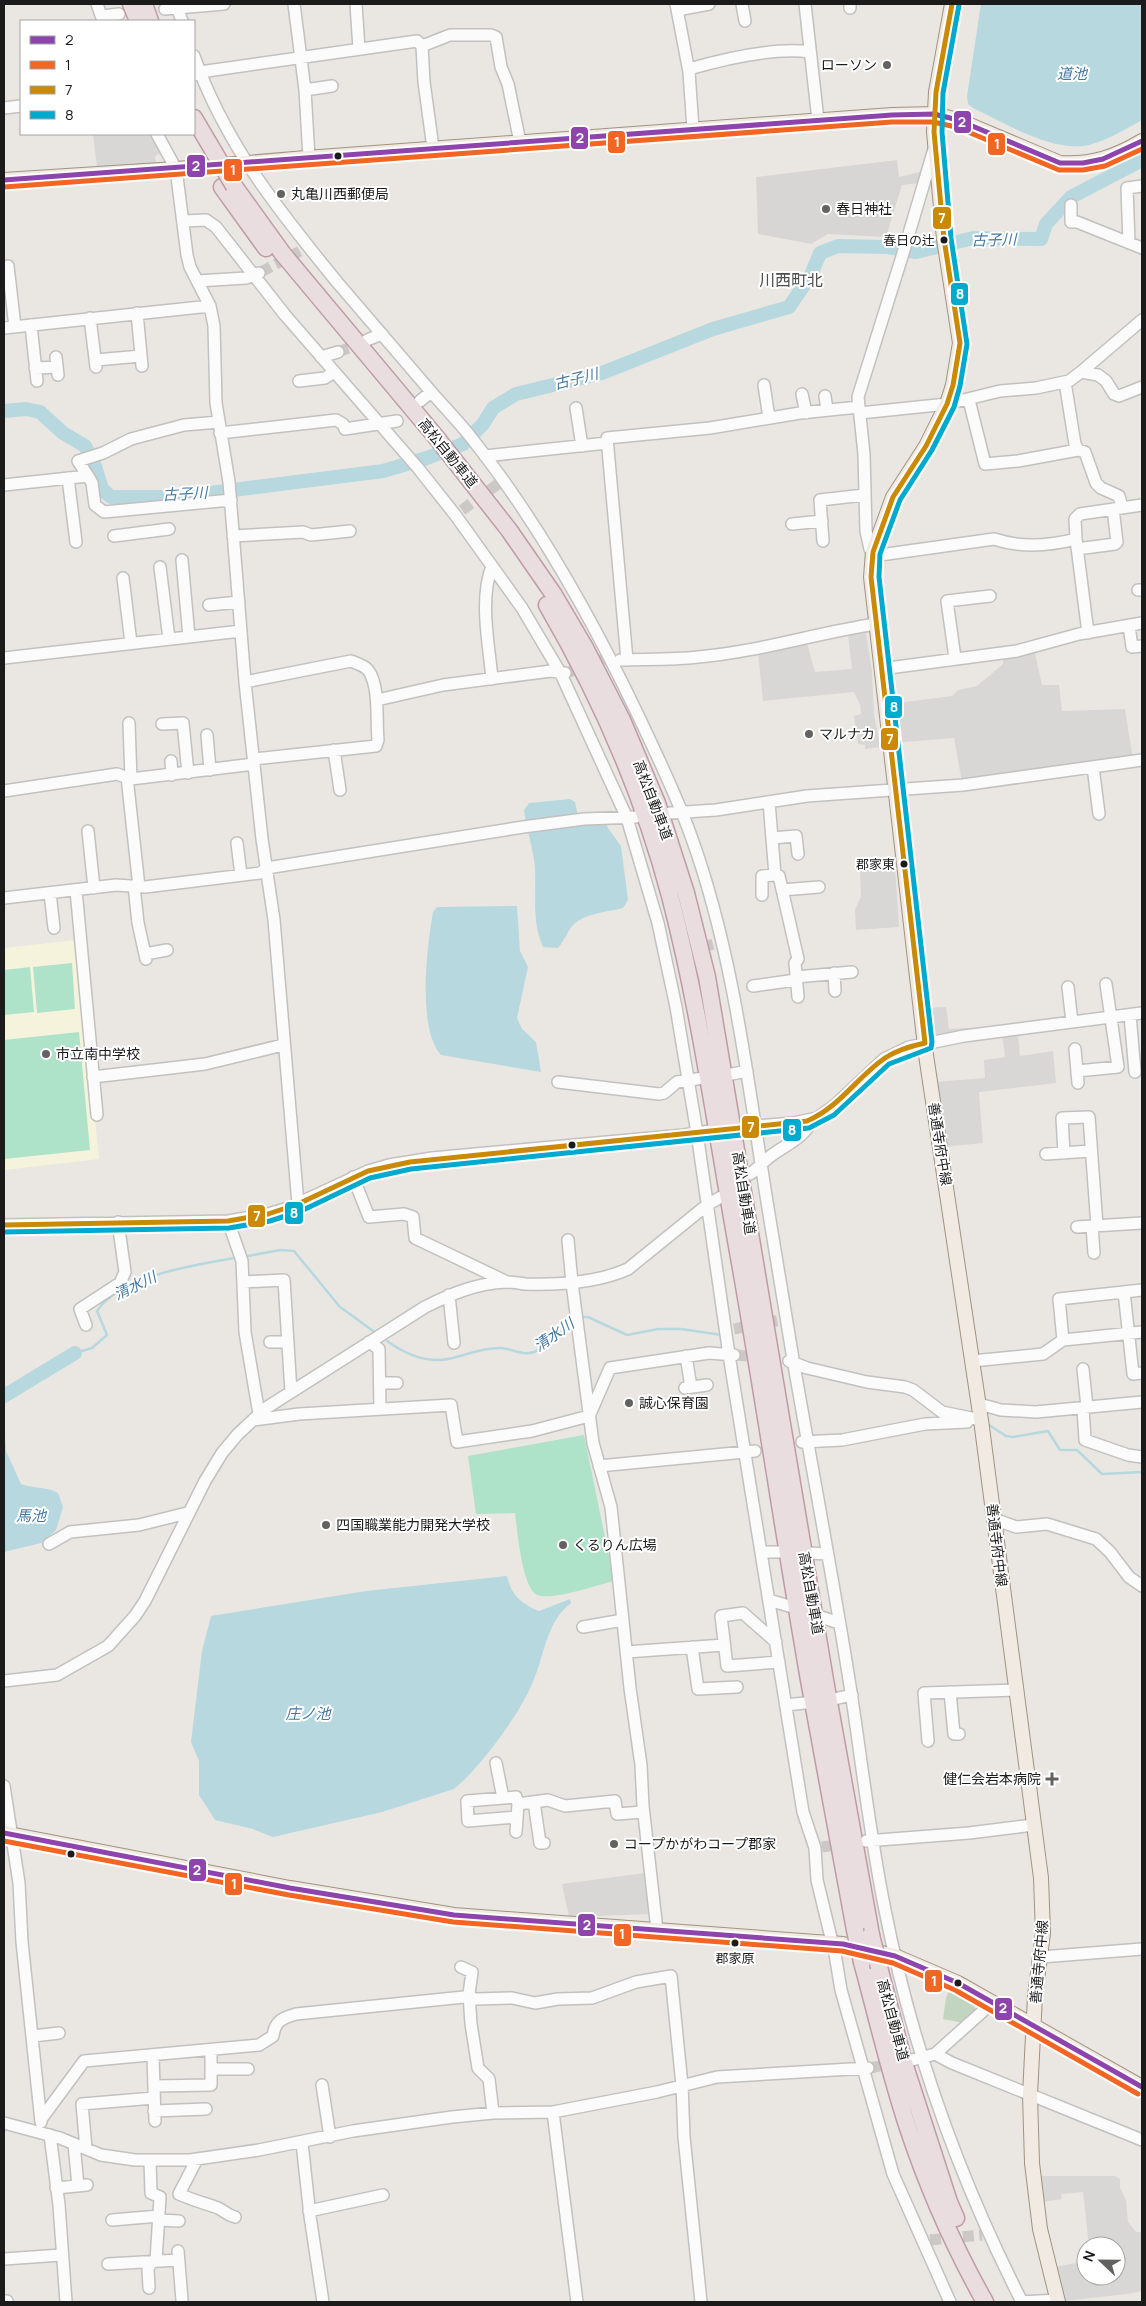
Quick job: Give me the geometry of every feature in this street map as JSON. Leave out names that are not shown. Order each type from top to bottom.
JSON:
[{"type":"highway","points":[[144,4],[150,20]]},
{"type":"highway","points":[[125,9],[137,20]]},
{"type":"highway","name":"高松自動車道","points":[[195,120],[208,153],[258,238],[329,328],[432,440],[509,530],[554,595],[584,646],[622,720],[657,803],[686,893],[708,977],[822,1660],[871,1935],[904,2064],[948,2202],[997,2302]]},
{"type":"highway","name":"高松自動車道","points":[[192,135],[208,153]]},
{"type":"highway","name":"高松自動車道","points":[[452,465],[545,602],[574,650],[609,724],[642,805],[669,893],[689,975],[755,1345],[809,1678],[862,1962],[908,2128],[940,2210],[965,2267],[985,2302]]},
{"type":"main road","name":"善通寺府中線","points":[[952,4],[936,92],[934,114],[935,144],[945,245],[960,343],[953,385],[947,404],[926,446],[893,497],[873,554],[871,577],[924,1043],[979,1404],[1042,1895],[1041,1958],[1034,2026],[1030,2095],[1033,2183],[1040,2229],[1058,2301]]},
{"type":"main road","points":[[4,180],[176,169],[818,120],[934,114],[988,132],[1036,155],[1060,163],[1077,164],[1106,160],[1142,142]]},
{"type":"main road","points":[[8,1833],[418,1910],[454,1915],[832,1943],[895,1956],[958,1983],[1142,2087]]},
{"type":"street","points":[[97,4],[102,19],[125,9]]},
{"type":"street","points":[[165,9],[177,6],[224,4]]},
{"type":"street","points":[[294,4],[305,90],[309,158]]},
{"type":"street","points":[[356,4],[359,49]]},
{"type":"street","points":[[693,129],[689,69],[677,7],[709,4]]},
{"type":"street","points":[[742,4],[745,21]]},
{"type":"street","points":[[805,4],[818,120]]},
{"type":"street","points":[[177,6],[182,20]]},
{"type":"street","points":[[422,46],[450,36],[491,35],[496,37],[501,67],[508,84],[520,142]]},
{"type":"street","points":[[433,148],[424,82],[422,46],[417,41],[197,74],[246,163],[282,214],[306,247],[472,439],[578,598],[682,813],[694,843],[747,1071],[789,1361],[827,1554],[852,1695],[869,1840],[917,2060],[985,2234],[1021,2302],[1058,2301]]},
{"type":"street","points":[[689,69],[718,61],[786,50],[810,52]]},
{"type":"street","points":[[305,90],[332,86]]},
{"type":"street","points":[[4,108],[20,106]]},
{"type":"street","points":[[158,135],[176,169],[187,255],[190,266],[210,306],[214,326],[219,427],[229,482],[245,682],[274,920],[298,1204]]},
{"type":"street","points":[[935,144],[906,247],[861,382],[858,397],[864,454],[866,531],[870,549],[873,554],[994,539],[1007,544],[1034,545],[1115,544],[1117,542],[1119,496],[1101,488],[1096,483],[1088,467],[1085,452],[1078,450],[1018,461],[985,464],[969,400]]},
{"type":"street","points":[[1129,243],[1126,188],[1142,186]]},
{"type":"street","points":[[1071,205],[1070,222],[1077,222],[1142,248]]},
{"type":"street","points":[[184,220],[206,220],[212,223],[258,274],[321,357],[459,513],[492,566],[565,673],[632,817],[671,958],[707,1205],[750,1452],[761,1552],[803,1812],[818,1848],[818,1880],[841,1990],[866,2068],[893,2174],[926,2241],[950,2302]]},
{"type":"street","points":[[8,266],[9,327],[210,306]]},
{"type":"street","points":[[197,281],[246,278],[258,274]]},
{"type":"street","points":[[90,318],[96,363],[142,361],[137,313]]},
{"type":"street","points":[[626,660],[607,438],[710,428],[806,412],[947,404],[1000,391],[1036,388],[1065,382],[1081,372],[1142,320]]},
{"type":"street","points":[[31,325],[37,381]]},
{"type":"street","points":[[367,340],[382,334]]},
{"type":"street","points":[[321,357],[338,352]]},
{"type":"street","points":[[36,368],[57,366]]},
{"type":"street","points":[[299,381],[325,378],[334,372]]},
{"type":"street","points":[[1081,372],[1098,375],[1106,381],[1114,394],[1119,396],[1142,387]]},
{"type":"street","points":[[1065,382],[1075,444],[1078,450]]},
{"type":"street","points":[[764,385],[769,418]]},
{"type":"street","points":[[420,402],[431,392]]},
{"type":"street","points":[[802,394],[806,412]]},
{"type":"street","points":[[825,396],[827,410]]},
{"type":"street","points":[[576,408],[582,446]]},
{"type":"street","points":[[230,499],[112,512],[98,510],[93,500],[92,483],[78,460],[94,456],[131,438],[184,426],[219,427],[336,420],[343,424],[345,429],[397,421]]},
{"type":"street","points":[[485,456],[607,443]]},
{"type":"street","points":[[4,485],[88,476]]},
{"type":"street","points":[[68,478],[76,542]]},
{"type":"street","points":[[823,541],[820,500],[864,495]]},
{"type":"street","points":[[1088,633],[1076,544],[1075,519],[1080,514],[1142,505]]},
{"type":"street","points":[[152,508],[154,531]]},
{"type":"street","points":[[792,524],[822,521]]},
{"type":"street","points":[[114,536],[169,529]]},
{"type":"street","points":[[233,536],[303,532],[311,535],[350,531]]},
{"type":"street","points":[[182,560],[189,637]]},
{"type":"street","points":[[492,566],[487,579],[487,627],[492,679]]},
{"type":"street","points":[[160,567],[169,639]]},
{"type":"street","points":[[123,578],[131,643]]},
{"type":"street","points":[[955,658],[947,601],[990,596]]},
{"type":"street","points":[[208,605],[239,602]]},
{"type":"street","points":[[881,669],[1017,651],[1088,633],[1142,623]]},
{"type":"street","points":[[608,660],[698,657],[789,642],[832,631],[876,624]]},
{"type":"street","points":[[1130,626],[1132,647],[1142,646]]},
{"type":"street","points":[[4,658],[241,631]]},
{"type":"street","points":[[4,791],[117,774],[129,778],[172,775],[334,750],[365,749],[376,746],[378,740],[377,700],[368,668],[351,661],[245,682]]},
{"type":"street","points":[[377,700],[443,685],[551,671],[565,673]]},
{"type":"street","points":[[129,723],[129,778],[138,923],[146,957],[167,950]]},
{"type":"street","points":[[162,724],[183,723],[188,773]]},
{"type":"street","points":[[207,735],[210,770]]},
{"type":"street","points":[[334,750],[340,790]]},
{"type":"street","points":[[670,813],[716,810],[808,796],[963,785],[1142,760]]},
{"type":"street","points":[[171,761],[172,775]]},
{"type":"street","points":[[1093,767],[1099,814]]},
{"type":"street","points":[[768,802],[775,875]]},
{"type":"street","points":[[4,898],[116,885],[136,887],[260,873],[267,868],[523,827],[584,819],[632,817]]},
{"type":"street","points":[[88,831],[94,888]]},
{"type":"street","points":[[772,838],[796,836],[798,854]]},
{"type":"street","points":[[237,843],[241,875]]},
{"type":"street","points":[[762,895],[762,876],[779,876],[798,959],[794,963],[798,996]]},
{"type":"street","points":[[782,890],[819,887]]},
{"type":"street","points":[[76,890],[97,1115]]},
{"type":"street","points":[[50,893],[54,928]]},
{"type":"street","points":[[753,986],[834,973],[852,972]]},
{"type":"street","points":[[834,973],[836,991]]},
{"type":"street","points":[[1075,1049],[1078,1077],[1118,1067],[1106,984]]},
{"type":"street","points":[[1068,987],[1072,1022]]},
{"type":"street","points":[[743,1127],[793,1123],[813,1119],[834,1106],[884,1059],[897,1051],[924,1043],[1142,1013]]},
{"type":"street","points":[[1130,1015],[1135,1072]]},
{"type":"street","points":[[93,1077],[204,1064],[283,1044]]},
{"type":"street","points":[[732,1074],[747,1071]]},
{"type":"street","points":[[558,1082],[659,1094],[664,1093],[672,1084],[703,1078]]},
{"type":"street","points":[[1064,1153],[1062,1118],[1089,1117],[1094,1253]]},
{"type":"street","points":[[750,1174],[809,1128],[813,1119]]},
{"type":"street","points":[[4,1225],[228,1221],[268,1214],[298,1204],[353,1177],[389,1165],[432,1158],[710,1131]]},
{"type":"street","points":[[1046,1154],[1091,1151]]},
{"type":"street","points":[[353,1177],[369,1217],[404,1214],[413,1217],[415,1238],[507,1282]]},
{"type":"street","points":[[4,1680],[57,1675],[108,1646],[136,1616],[145,1601],[187,1513],[222,1453],[256,1417],[291,1392],[425,1307],[449,1295],[475,1286],[507,1282],[572,1282],[614,1275],[628,1269],[707,1205],[721,1197]]},
{"type":"street","points":[[228,1221],[242,1261],[245,1332],[256,1417]]},
{"type":"street","points":[[86,1325],[80,1309],[120,1283],[125,1272],[118,1222]]},
{"type":"street","points":[[1077,1227],[1142,1223]]},
{"type":"street","points":[[568,1240],[589,1416],[599,1466],[611,1508],[626,1652],[641,1765],[643,1812],[657,1930]]},
{"type":"street","points":[[243,1282],[284,1280],[291,1392]]},
{"type":"street","points":[[1063,1340],[1058,1299],[1142,1290]]},
{"type":"street","points":[[1124,1292],[1133,1374],[1142,1373]]},
{"type":"street","points":[[449,1295],[454,1343]]},
{"type":"street","points":[[972,1361],[1042,1354],[1063,1340],[1142,1332]]},
{"type":"street","points":[[270,1342],[288,1342]]},
{"type":"street","points":[[369,1342],[379,1349],[380,1409]]},
{"type":"street","points":[[589,1416],[610,1368],[709,1353],[732,1355]]},
{"type":"street","points":[[686,1356],[688,1388],[708,1385]]},
{"type":"street","points":[[789,1361],[807,1368],[867,1382],[905,1387],[913,1390],[942,1412],[981,1420]]},
{"type":"street","points":[[1083,1369],[1085,1440],[1128,1455],[1142,1457]]},
{"type":"street","points":[[380,1383],[397,1383]]},
{"type":"street","points":[[979,1404],[1001,1410],[1036,1412],[1142,1402]]},
{"type":"street","points":[[256,1417],[451,1405],[456,1442],[532,1430],[589,1416]]},
{"type":"street","points":[[804,1441],[842,1440],[925,1424],[981,1420]]},
{"type":"street","points":[[599,1466],[750,1452]]},
{"type":"street","points":[[49,1544],[70,1532],[140,1525],[187,1513]]},
{"type":"street","points":[[994,1519],[1016,1526],[1047,1524],[1096,1539],[1110,1552],[1129,1577],[1142,1586]]},
{"type":"street","points":[[761,1552],[780,1552]]},
{"type":"street","points":[[810,1553],[827,1554]]},
{"type":"street","points":[[769,1600],[789,1606]]},
{"type":"street","points":[[776,1642],[743,1613],[721,1616],[726,1666],[779,1662]]},
{"type":"street","points":[[821,1617],[839,1623]]},
{"type":"street","points":[[583,1627],[623,1620]]},
{"type":"street","points":[[626,1652],[724,1644]]},
{"type":"street","points":[[692,1647],[698,1689],[738,1687]]},
{"type":"street","points":[[962,1680],[962,1692]]},
{"type":"street","points":[[928,1741],[924,1693],[1017,1690]]},
{"type":"street","points":[[950,1692],[954,1734],[959,1734]]},
{"type":"street","points":[[834,1699],[852,1695]]},
{"type":"street","points":[[786,1705],[805,1703]]},
{"type":"street","points":[[496,1763],[503,1798]]},
{"type":"street","points":[[4,1786],[8,1833],[19,1883],[22,1942],[42,2118]]},
{"type":"street","points":[[516,1832],[518,1804],[516,1797],[466,1801],[468,1821],[517,1817]]},
{"type":"street","points":[[518,1804],[548,1800],[565,1806],[615,1801],[617,1814],[643,1812]]},
{"type":"street","points":[[534,1802],[540,1844],[544,1843]]},
{"type":"street","points":[[869,1840],[969,1833],[1034,1825]]},
{"type":"street","points":[[1041,1958],[1142,1949]]},
{"type":"street","points":[[461,1967],[472,1972],[471,2024],[478,2068],[489,2079],[493,2113]]},
{"type":"street","points":[[38,2132],[42,2118],[84,2061],[259,2045],[272,2036],[274,2026],[280,2020],[296,2014],[435,1999],[512,1998],[535,2003],[558,1999],[592,1998],[636,1982],[671,1976],[682,2085],[684,2137],[702,2302]]},
{"type":"street","points":[[917,2060],[936,2054],[992,2003]]},
{"type":"street","points":[[33,2036],[59,2033]]},
{"type":"street","points":[[86,2148],[82,2104],[211,2085],[211,2050]]},
{"type":"street","points":[[936,2054],[952,2063],[1142,2140]]},
{"type":"street","points":[[152,2055],[154,2116],[206,2109]]},
{"type":"street","points":[[4,2123],[50,2135],[101,2155],[117,2158],[150,2160],[197,2158],[302,2142],[353,2131],[493,2113],[553,2112],[717,2077],[866,2068]]},
{"type":"street","points":[[211,2069],[248,2069]]},
{"type":"street","points":[[319,2091],[326,2100],[330,2136]]},
{"type":"street","points":[[40,2103],[60,2094]]},
{"type":"street","points":[[553,2112],[576,2302]]},
{"type":"street","points":[[50,2135],[66,2302]]},
{"type":"street","points":[[302,2142],[322,2302]]},
{"type":"street","points":[[56,2188],[82,2185],[74,2144]]},
{"type":"street","points":[[197,2158],[179,2194],[221,2209],[227,2216],[235,2217]]},
{"type":"street","points":[[148,2288],[148,2269],[154,2261],[160,2197],[151,2193],[150,2160]]},
{"type":"street","points":[[310,2211],[355,2206],[383,2195]]},
{"type":"street","points":[[112,2220],[159,2218],[179,2221]]},
{"type":"street","points":[[4,2258],[61,2255]]},
{"type":"street","points":[[108,2264],[154,2261],[178,2255],[182,2300]]},
{"type":"shaded area","points":[[93,135],[151,135],[161,153],[155,156],[156,163],[97,167]]},
{"type":"shaded area","name":"春日神社","points":[[897,160],[899,177],[924,171],[920,183],[902,185],[886,237],[828,234],[811,244],[758,234],[756,177]]},
{"type":"shaded area","points":[[866,633],[872,671],[874,716],[881,747],[865,749],[865,745],[858,744],[854,716],[861,714],[860,705],[854,692],[763,701],[758,653],[807,643],[815,672],[852,669],[848,635]]},
{"type":"shaded area","points":[[1035,653],[1042,685],[1059,685],[1062,711],[1125,709],[1133,760],[962,782],[954,738],[892,743],[890,704],[952,696],[958,690],[977,686],[1003,664],[1003,657]]},
{"type":"shaded area","points":[[895,865],[899,927],[856,930],[855,910],[861,896],[860,869]]},
{"type":"shaded area","name":"市立南中学校","points":[[77,940],[99,1159],[4,1170],[4,948]]},
{"type":"shaded area","points":[[946,1007],[949,1029],[968,1028],[968,1033],[932,1035],[927,1032],[924,1008]]},
{"type":"shaded area","points":[[1018,1033],[1020,1056],[1053,1051],[1056,1083],[979,1092],[983,1143],[944,1147],[935,1082],[985,1078],[984,1060],[1005,1057],[1002,1035]]},
{"type":"shaded area","points":[[645,1873],[652,1914],[569,1917],[562,1884]]},
{"type":"shaded area","points":[[1038,2176],[1115,2176],[1120,2179],[1120,2188],[1126,2200],[1128,2222],[1136,2232],[1142,2232],[1142,2291],[1064,2301],[1055,2267],[1076,2263],[1076,2286],[1126,2286],[1126,2236],[1088,2236],[1083,2192],[1061,2194],[1062,2199],[1041,2202]]},
{"type":"green space","points":[[72,963],[75,1009],[37,1013],[33,967]]},
{"type":"green space","points":[[30,967],[34,1012],[4,1015],[4,970]]},
{"type":"green space","points":[[79,1032],[90,1150],[4,1159],[4,1040]]},
{"type":"green space","name":"くるりん広場","points":[[584,1435],[614,1581],[553,1596],[537,1595],[532,1590],[524,1570],[515,1513],[476,1514],[468,1456]]},
{"type":"green space","points":[[951,1986],[974,1998],[975,2013],[963,2023],[943,2019],[946,1998]]},
{"type":"water","name":"道池","points":[[981,4],[1142,4],[1142,120],[1117,134],[1089,145],[1060,145],[1030,135],[973,108],[968,104],[967,96]]},
{"type":"water","points":[[570,799],[575,802],[580,825],[606,822],[621,846],[628,900],[623,908],[590,915],[578,921],[571,927],[558,948],[543,947],[535,914],[534,859],[524,810],[529,803]]},
{"type":"water","points":[[517,906],[520,951],[528,967],[517,1018],[522,1029],[536,1042],[541,1072],[441,1055],[434,1043],[426,1007],[428,945],[433,912],[437,907]]},
{"type":"water","name":"馬池","points":[[4,1425],[6,1451],[21,1484],[49,1489],[58,1493],[63,1507],[56,1530],[41,1543],[4,1552]]},
{"type":"water","name":"庄ノ池","points":[[507,1576],[514,1594],[522,1602],[539,1611],[570,1599],[571,1603],[562,1611],[551,1630],[532,1684],[518,1711],[487,1755],[454,1789],[382,1812],[273,1837],[253,1829],[215,1820],[199,1795],[199,1761],[191,1742],[202,1651],[211,1616],[366,1591]]},
{"type":"waterway","name":"古子川","points":[[4,411],[26,409],[40,412],[63,433],[85,446],[94,463],[102,489],[111,497],[163,497],[210,493],[383,471],[427,458],[463,444],[483,424],[493,408],[516,394],[602,373],[713,329],[789,307],[811,275],[820,253],[838,246],[888,247],[916,252],[973,238],[1041,239],[1046,224],[1071,197],[1142,160]]},
{"type":"waterway","name":"清水川","points":[[248,1256],[280,1250],[294,1251],[340,1307],[376,1333]]},
{"type":"waterway","name":"清水川","points":[[75,1353],[92,1348],[107,1335],[97,1311],[108,1299],[122,1289],[159,1274],[234,1258]]},
{"type":"waterway","name":"清水川","points":[[581,1317],[588,1317],[627,1335],[658,1329],[681,1329],[722,1335]]},
{"type":"waterway","name":"清水川","points":[[387,1341],[413,1355],[434,1360],[448,1359],[493,1348],[530,1353],[544,1346],[574,1321]]},
{"type":"waterway","name":"清水川","points":[[4,1396],[75,1353]]},
{"type":"waterway","name":"清水川","points":[[989,1425],[1006,1436],[1013,1437],[1048,1431],[1060,1450],[1077,1450],[1102,1474],[1142,1472]]},
{"type":"tunnel","points":[[261,272],[304,249]]},
{"type":"tunnel","points":[[338,352],[364,342]]},
{"type":"tunnel","points":[[462,510],[498,484]]},
{"type":"tunnel","points":[[569,672],[604,659]]},
{"type":"tunnel","points":[[675,956],[713,944]]},
{"type":"tunnel","points":[[734,1329],[781,1320]]},
{"type":"tunnel","points":[[736,1355],[785,1360]]},
{"type":"tunnel","points":[[822,1847],[845,1844]]},
{"type":"tunnel","points":[[870,2068],[896,2063]]},
{"type":"tunnel","points":[[930,2240],[982,2235]]},
{"type":"transit line","name":"7","points":[[4,1225],[228,1221],[268,1214],[298,1204],[368,1171],[410,1162],[807,1121],[819,1115],[839,1100],[885,1058],[904,1049],[925,1043],[871,577],[873,552],[893,497],[926,446],[947,404],[953,385],[960,343],[944,239],[934,132],[936,92],[952,4]]},
{"type":"transit line","name":"8","points":[[4,1232],[229,1228],[270,1221],[301,1211],[370,1178],[411,1169],[809,1128],[834,1115],[889,1064],[931,1048],[932,1042],[879,577],[880,554],[900,500],[932,450],[954,407],[960,386],[967,344],[951,238],[942,132],[943,93],[959,5]]},
{"type":"transit line","name":"2","points":[[4,180],[892,115],[934,114],[958,120],[1060,163],[1083,163],[1103,159],[1142,141]]},
{"type":"transit line","name":"1","points":[[4,187],[892,122],[933,122],[956,127],[1059,170],[1083,170],[1105,166],[1142,149]]},
{"type":"transit line","name":"2","points":[[4,1833],[290,1888],[454,1915],[843,1944],[895,1956],[958,1983],[1142,2087]]},
{"type":"transit line","name":"1","points":[[4,1841],[289,1895],[453,1922],[842,1951],[893,1963],[955,1990],[1138,2094]]},
{"type":"place","name":"ローソン","points":[[887,65]]},
{"type":"place","name":"丸亀川西郵便局","points":[[281,194]]},
{"type":"place","name":"春日神社","points":[[826,209]]},
{"type":"place","name":"春日の辻","points":[[944,240]]},
{"type":"place","name":"マルナカ","points":[[809,734]]},
{"type":"place","name":"郡家東","points":[[904,864]]},
{"type":"place","name":"市立南中学校","points":[[46,1054]]},
{"type":"place","name":"誠心保育園","points":[[629,1403]]},
{"type":"place","name":"四国職業能力開発大学校","points":[[326,1525]]},
{"type":"place","name":"くるりん広場","points":[[563,1545]]},
{"type":"place","name":"健仁会岩本病院","points":[[1052,1779]]},
{"type":"place","name":"コープかがわコープ郡家","points":[[614,1844]]},
{"type":"place","name":"郡家原","points":[[735,1943]]},
{"type":"district","name":"川西町北","points":[[791,280]]}]
